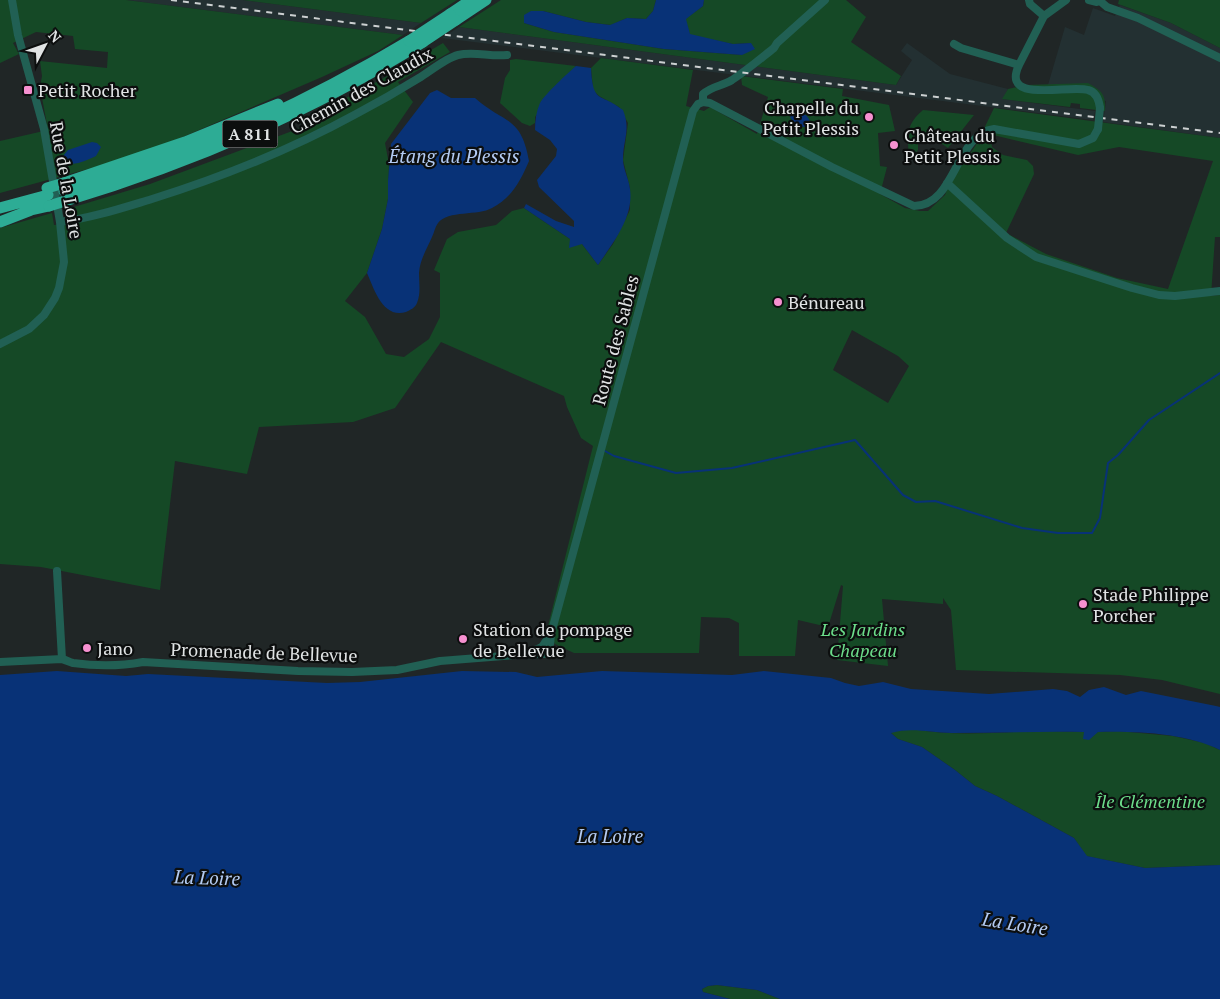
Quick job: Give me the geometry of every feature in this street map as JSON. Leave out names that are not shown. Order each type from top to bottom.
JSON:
[{"type":"highway","name":"A 811","points":[[0,208],[150,174],[241,138],[321,100],[423,42],[471,0]]},
{"type":"highway","name":"A 811","points":[[64,192],[318,87],[323,90],[409,40],[486,0]]},
{"type":"highway","points":[[0,200],[48,196],[64,192]]},
{"type":"highway","name":"A 811","points":[[0,216],[31,210],[48,196]]},
{"type":"highway","points":[[0,222],[31,210]]},
{"type":"street","name":"Rue de la Loire","points":[[1,343],[29,329],[44,315],[55,298],[62,280],[64,262],[60,222],[44,129],[18,35],[12,0]]},
{"type":"street","name":"Route des Sables","points":[[545,648],[551,634],[693,111],[698,104],[703,102],[703,94],[710,88],[722,85],[736,77],[774,48],[777,42],[825,0]]},
{"type":"street","points":[[1029,0],[1030,4],[1044,16]]},
{"type":"street","points":[[703,102],[718,107],[774,135],[789,145],[907,204],[921,206],[930,202],[940,193],[974,139],[987,130],[994,129],[1079,144],[1093,138],[1098,129],[1100,108],[1096,96],[1088,90],[1081,88],[1028,89],[1021,86],[1015,78],[1019,65],[1044,16],[1066,0]]},
{"type":"street","points":[[1089,0],[1093,2],[1100,0],[1107,7],[1138,18],[1220,58]]},
{"type":"street","points":[[954,44],[961,48],[1019,65]]},
{"type":"street","name":"Chemin des Claudix","points":[[60,222],[79,220],[132,205],[202,182],[250,163],[353,116],[406,87],[456,55],[469,53],[494,57],[507,55]]},
{"type":"street","points":[[946,183],[1002,233],[1036,257],[1159,295],[1175,296],[1220,291]]},
{"type":"street","points":[[57,571],[62,659]]},
{"type":"street","name":"Promenade de Bellevue","points":[[0,662],[62,659],[70,663],[89,664],[128,665],[143,662],[298,671],[352,672],[397,670],[440,661],[528,654],[545,648]]},
{"type":"shaded area","points":[[126,0],[243,0],[421,23],[403,35]]},
{"type":"shaded area","points":[[1120,5],[1171,23],[1220,48],[1220,138],[1103,122],[1106,101],[1048,85],[1065,27],[1084,35],[1093,8],[1115,16]]},
{"type":"shaded area","points":[[459,27],[896,85],[912,60],[901,51],[907,43],[950,74],[1008,89],[1003,99],[1095,111],[1093,120],[442,38]]},
{"type":"green space","points":[[0,0],[126,0],[403,35],[378,51],[322,77],[178,139],[110,163],[0,193],[0,141],[48,130],[40,87],[42,76],[40,61],[107,68],[108,52],[75,49],[73,36],[36,32],[13,43],[19,54],[0,63]]},
{"type":"green space","points":[[243,0],[457,0],[421,23]]},
{"type":"green space","points":[[501,0],[656,0],[653,11],[646,19],[627,18],[611,25],[586,22],[543,11],[524,23],[554,32],[664,49],[742,55],[751,43],[733,44],[690,35],[685,19],[703,6],[704,0],[846,0],[866,17],[851,42],[901,76],[896,85],[459,27]]},
{"type":"green space","points":[[1119,0],[1220,0],[1220,48],[1171,23],[1118,4]]},
{"type":"green space","name":"Les Jardins Chapeau","points":[[443,43],[450,52],[398,82],[413,102],[385,143],[389,164],[388,199],[382,229],[367,273],[345,301],[365,317],[386,354],[404,357],[429,339],[440,317],[440,273],[434,270],[447,239],[458,232],[496,225],[512,211],[524,208],[570,239],[582,244],[598,265],[613,244],[630,210],[630,188],[623,160],[628,123],[619,107],[599,96],[593,90],[591,68],[601,58],[693,70],[686,106],[704,111],[710,107],[757,134],[768,97],[742,85],[741,76],[843,89],[842,96],[889,105],[895,131],[878,133],[880,166],[887,167],[880,194],[905,208],[920,211],[928,211],[945,195],[950,182],[976,145],[994,108],[1220,138],[1220,237],[1215,237],[1211,296],[1220,295],[1220,694],[1162,680],[1120,675],[956,670],[951,610],[943,598],[943,604],[882,599],[888,666],[837,660],[843,586],[841,585],[828,627],[798,620],[795,656],[739,656],[739,623],[729,618],[701,617],[699,653],[574,653],[555,644],[547,630],[593,446],[581,438],[564,396],[441,342],[395,408],[353,422],[259,427],[247,474],[175,461],[160,590],[41,567],[0,564],[0,228],[52,213],[54,225],[66,224],[64,210],[150,184],[311,124],[327,108],[382,79]],"holes":[[[993,135],[1078,155],[1119,147],[1213,161],[1168,289],[1117,278],[1046,254],[1006,233],[1034,174],[1033,166],[1027,160],[1003,155],[992,147],[990,136]],[[852,330],[898,356],[909,366],[888,403],[833,370]]]},
{"type":"green space","points":[[516,59],[576,66],[535,117],[535,123],[530,126],[522,123],[500,103],[505,78],[510,70],[510,60]]},
{"type":"green space","points":[[1088,83],[1097,88],[1104,97],[1105,111],[1080,108],[1080,104],[1071,103],[1070,107],[1002,99],[1008,89],[1026,85]]},
{"type":"green space","points":[[923,110],[974,115],[948,148],[936,140],[924,137],[918,142],[918,150],[914,155],[909,155],[909,131],[913,120]]},
{"type":"green space","name":"Île Clémentine","points":[[912,729],[956,733],[1084,732],[1084,739],[1098,732],[1118,731],[1173,736],[1205,743],[1220,750],[1220,865],[1145,868],[1086,856],[1074,838],[975,786],[922,747],[898,739],[890,732]]},
{"type":"green space","points":[[717,985],[757,990],[780,999],[730,999],[703,992],[702,989],[708,986]]},
{"type":"water","points":[[656,0],[704,0],[703,6],[686,19],[690,34],[733,44],[751,43],[755,49],[742,55],[664,49],[554,32],[524,23],[524,15],[531,11],[543,11],[586,22],[610,25],[627,18],[646,19],[653,11]]},
{"type":"water","points":[[576,66],[591,68],[596,93],[623,110],[626,123],[623,159],[630,189],[629,210],[621,229],[598,265],[582,244],[569,248],[570,239],[524,208],[526,204],[556,221],[574,227],[574,221],[539,187],[537,180],[556,156],[557,149],[550,140],[535,130],[536,116],[540,103]]},
{"type":"water","name":"Étang du Plessis","points":[[437,90],[451,98],[475,98],[510,122],[521,135],[526,146],[529,161],[515,188],[505,200],[492,208],[479,212],[449,216],[438,223],[421,263],[417,303],[414,308],[398,313],[385,307],[380,301],[367,273],[382,229],[388,199],[391,144],[430,93]]},
{"type":"water","points":[[796,112],[807,116],[810,122],[808,126],[800,126],[794,122],[790,117]]},
{"type":"water","points":[[92,142],[97,143],[101,147],[96,156],[72,164],[65,162],[63,156],[68,150]]},
{"type":"water","name":"La Loire","points":[[57,671],[126,676],[148,674],[327,683],[360,682],[462,671],[516,672],[537,677],[602,671],[732,675],[764,671],[831,678],[859,686],[883,682],[911,689],[989,694],[1053,689],[1067,691],[1080,697],[1089,690],[1104,687],[1126,695],[1141,691],[1220,707],[1220,750],[1192,740],[1160,734],[1128,732],[1098,732],[1089,740],[1083,739],[1084,732],[952,733],[914,730],[891,733],[898,739],[922,747],[975,786],[1074,838],[1087,856],[1145,868],[1220,865],[1220,999],[780,999],[757,990],[717,985],[702,989],[703,992],[730,999],[0,999],[0,675]]},
{"type":"waterway","points":[[605,451],[614,456],[676,473],[732,468],[855,440],[903,495],[916,502],[935,501],[1022,528],[1058,533],[1092,533],[1100,518],[1108,463],[1118,455],[1149,420],[1220,373]]},
{"type":"railway","points":[[171,0],[1220,133]]},
{"type":"place","name":"Petit Rocher","points":[[28,90]]},
{"type":"place","name":"Chapelle du Petit Plessis","points":[[869,117]]},
{"type":"place","name":"Château du Petit Plessis","points":[[894,145]]},
{"type":"place","name":"Bénureau","points":[[778,302]]},
{"type":"place","name":"Stade Philippe Porcher","points":[[1083,604]]},
{"type":"place","name":"Station de pompage de Bellevue","points":[[463,639]]},
{"type":"place","name":"Jano","points":[[87,648]]}]
